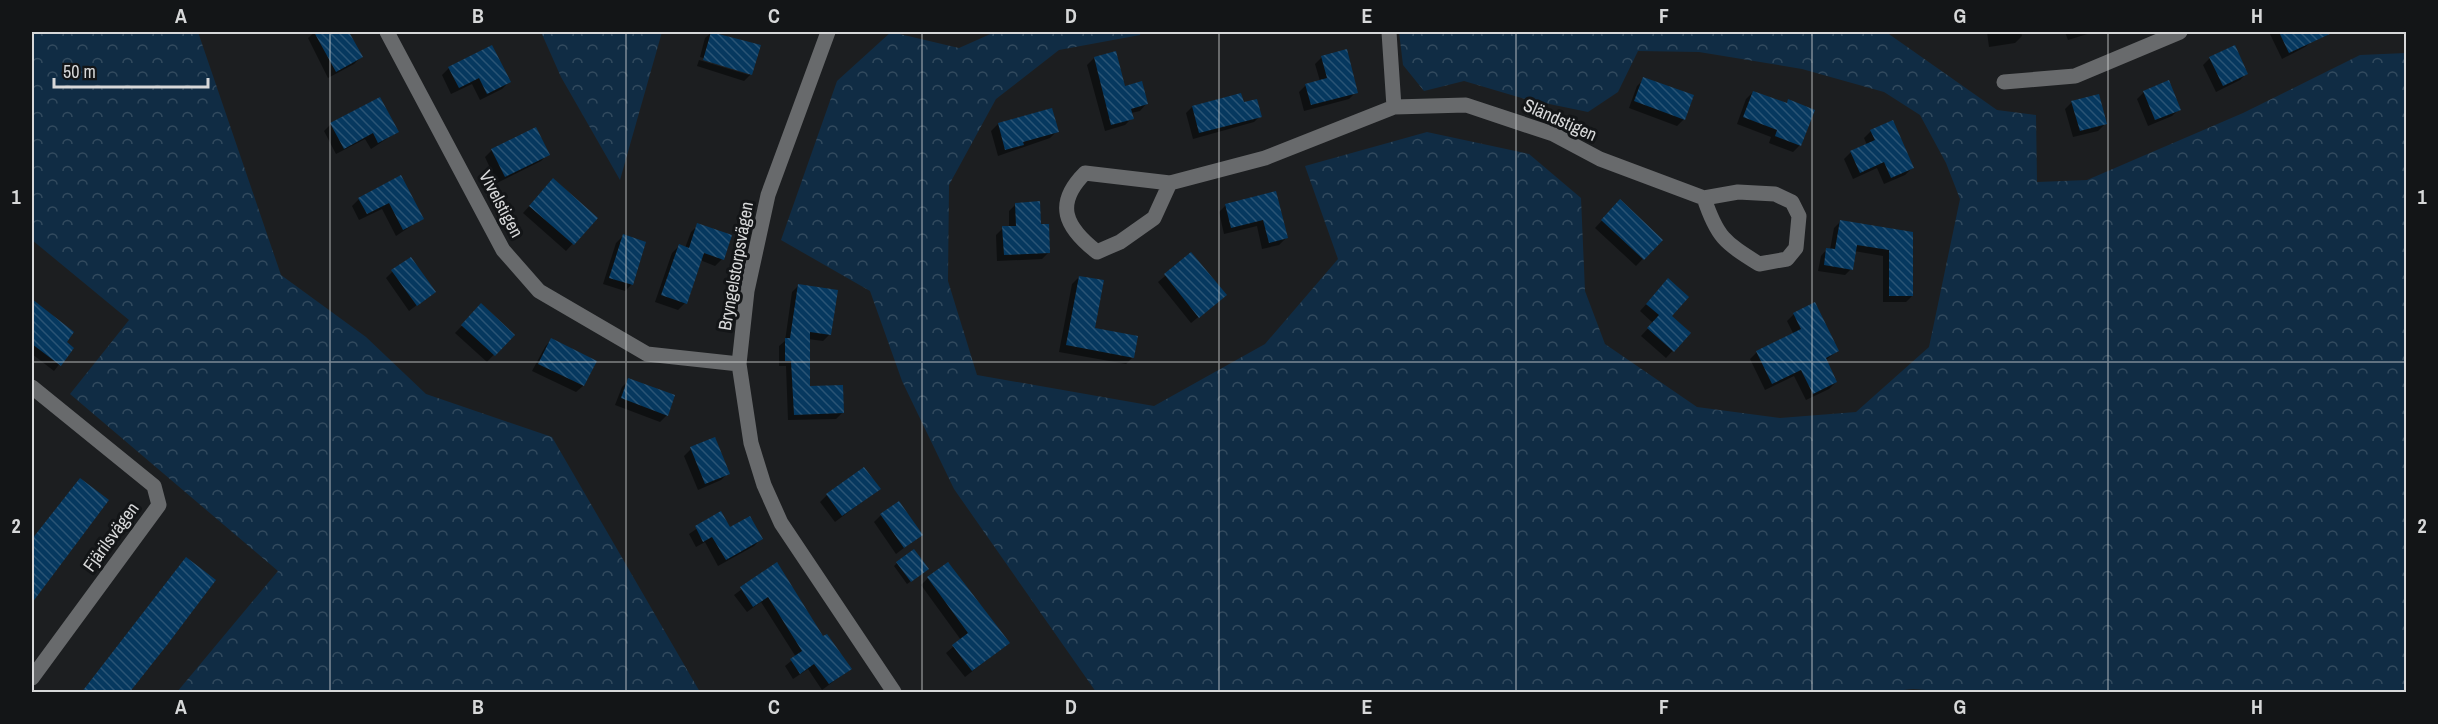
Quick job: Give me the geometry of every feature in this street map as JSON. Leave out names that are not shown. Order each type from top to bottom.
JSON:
[{"type":"street","name":"Vivelstigen","points":[[387,32],[503,250],[539,291],[647,354],[739,364]]},
{"type":"street","name":"Bryngelstorpsvägen","points":[[828,32],[768,195],[747,291],[739,364],[751,443],[764,485],[781,523],[894,693]]},
{"type":"street","points":[[1389,32],[1394,107]]},
{"type":"street","points":[[2004,82],[2075,76],[2180,32]]},
{"type":"street","name":"Sländstigen","points":[[1170,183],[1154,218],[1120,242],[1097,252],[1078,238],[1065,212],[1071,187],[1085,173],[1118,174],[1170,183],[1265,158],[1394,107],[1466,105],[1552,134],[1600,159],[1704,198]]},
{"type":"street","points":[[1738,192],[1776,194],[1792,202],[1799,216],[1796,248],[1788,259],[1759,264],[1737,250],[1715,229],[1704,198],[1738,192]]},
{"type":"street","name":"Fjärilsvägen","points":[[32,387],[154,486],[159,505],[32,678]]},
{"type":"green space","points":[[32,32],[198,32],[281,275],[366,337],[426,394],[552,437],[700,692],[177,692],[278,571],[70,394],[129,320],[32,240]]},
{"type":"green space","points":[[541,32],[662,32],[620,180],[561,77]]},
{"type":"green space","points":[[891,32],[959,48],[995,32],[1141,32],[1140,35],[1059,50],[996,99],[949,185],[948,281],[977,375],[1154,406],[1265,344],[1338,259],[1305,166],[1427,132],[1529,154],[1581,198],[1585,291],[1605,344],[1697,407],[1780,418],[1856,412],[1929,347],[1960,199],[1946,163],[1920,115],[1884,92],[1802,69],[1699,52],[1638,51],[1618,92],[1588,112],[1525,99],[1464,81],[1424,91],[1403,65],[1399,32],[1886,32],[1997,110],[2036,115],[2037,182],[2087,180],[2243,113],[2360,55],[2406,53],[2406,692],[1952,692],[1913,689],[1883,692],[1096,692],[954,489],[902,381],[870,291],[781,240],[837,81]]},
{"type":"building","points":[[314,32],[349,32],[363,57],[336,72]]},
{"type":"building","points":[[711,32],[761,45],[752,75],[703,60]]},
{"type":"building","points":[[2279,32],[2334,32],[2289,53]]},
{"type":"building","points":[[492,45],[511,82],[487,94],[479,78],[459,88],[448,67]]},
{"type":"building","points":[[2235,45],[2248,74],[2223,86],[2209,57]]},
{"type":"building","points":[[1347,49],[1358,93],[1311,105],[1305,84],[1327,78],[1321,56]]},
{"type":"building","points":[[1116,51],[1125,86],[1142,81],[1148,104],[1131,109],[1134,119],[1111,125],[1094,57]]},
{"type":"building","points":[[1643,77],[1694,95],[1685,120],[1634,101]]},
{"type":"building","points":[[2169,80],[2181,110],[2155,120],[2143,91]]},
{"type":"building","points":[[1753,91],[1787,103],[1788,99],[1815,110],[1801,146],[1775,136],[1777,130],[1743,117]]},
{"type":"building","points":[[1241,93],[1244,102],[1257,99],[1262,117],[1199,133],[1192,106]]},
{"type":"building","points":[[2099,94],[2107,124],[2080,131],[2071,101]]},
{"type":"building","points":[[380,97],[399,132],[378,143],[373,133],[344,149],[330,123]]},
{"type":"building","points":[[1052,108],[1059,132],[1023,142],[1024,145],[1005,150],[998,123]]},
{"type":"building","points":[[1893,120],[1914,168],[1891,178],[1884,162],[1860,173],[1850,151],[1875,140],[1870,130]]},
{"type":"building","points":[[536,127],[550,155],[505,177],[491,149]]},
{"type":"building","points":[[401,175],[424,219],[403,230],[389,203],[367,214],[358,198]]},
{"type":"building","points":[[553,178],[598,218],[574,245],[529,206]]},
{"type":"building","points":[[1276,191],[1288,238],[1269,243],[1263,220],[1231,228],[1225,204]]},
{"type":"building","points":[[1620,199],[1663,240],[1644,260],[1601,220]]},
{"type":"building","points":[[1040,201],[1041,224],[1049,224],[1050,253],[1004,255],[1002,226],[1016,226],[1015,203]]},
{"type":"building","points":[[1840,220],[1913,232],[1913,296],[1889,296],[1889,250],[1857,245],[1853,270],[1824,265],[1826,248],[1835,249]]},
{"type":"building","points":[[697,223],[732,235],[724,260],[704,253],[687,304],[661,295],[679,244],[689,248]]},
{"type":"building","points":[[623,234],[646,242],[633,285],[609,278]]},
{"type":"building","points":[[1191,252],[1227,295],[1199,318],[1164,274]]},
{"type":"building","points":[[411,257],[436,292],[417,306],[391,270]]},
{"type":"building","points":[[1079,276],[1104,280],[1095,328],[1138,336],[1134,358],[1066,345]]},
{"type":"building","points":[[1668,278],[1689,297],[1672,316],[1691,333],[1674,352],[1647,328],[1659,315],[1646,304]]},
{"type":"building","points":[[798,284],[838,290],[831,335],[810,332],[810,386],[843,385],[844,413],[794,415],[791,361],[785,361],[785,338],[790,338]]},
{"type":"building","points":[[32,299],[74,332],[67,342],[74,348],[61,366],[32,344]]},
{"type":"building","points":[[1815,302],[1839,351],[1826,358],[1837,382],[1813,394],[1801,370],[1772,384],[1756,351],[1801,329],[1793,313]]},
{"type":"building","points":[[481,303],[515,335],[495,356],[461,325]]},
{"type":"building","points":[[551,338],[597,361],[584,386],[538,364]]},
{"type":"building","points":[[628,378],[675,395],[668,416],[621,398]]},
{"type":"building","points":[[715,437],[730,474],[705,484],[690,447]]},
{"type":"building","points":[[864,467],[881,489],[842,516],[826,494]]},
{"type":"building","points":[[80,478],[109,500],[32,603],[32,539]]},
{"type":"building","points":[[899,501],[923,535],[904,548],[880,514]]},
{"type":"building","points":[[721,511],[730,527],[750,516],[763,539],[726,560],[712,537],[703,542],[695,526]]},
{"type":"building","points":[[914,549],[929,569],[911,582],[896,562]]},
{"type":"building","points":[[186,557],[216,580],[167,645],[129,693],[81,693]]},
{"type":"building","points":[[777,562],[823,636],[827,634],[852,669],[829,684],[814,664],[800,674],[790,659],[802,651],[768,597],[753,607],[740,587]]},
{"type":"building","points":[[948,562],[1010,643],[972,671],[952,645],[968,633],[927,577]]}]
